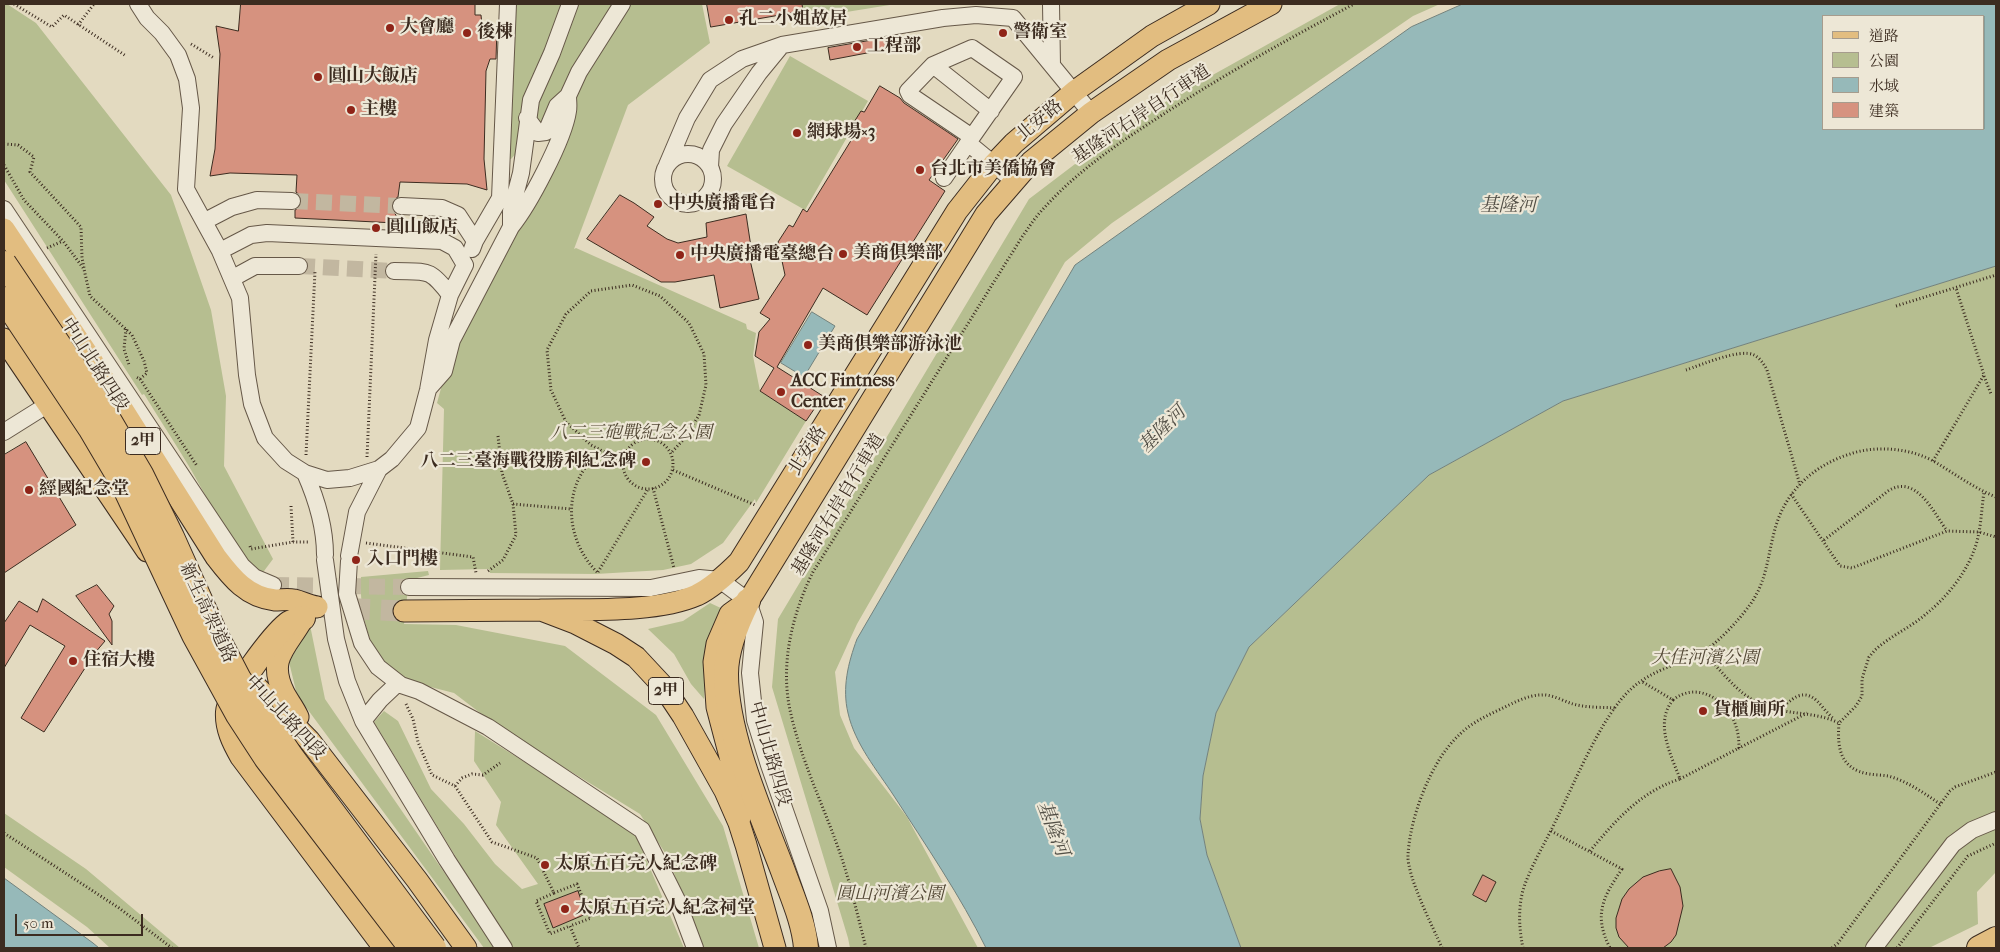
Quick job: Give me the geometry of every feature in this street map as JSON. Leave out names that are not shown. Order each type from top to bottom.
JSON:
[{"type":"highway","name":"新生高架道路","points":[[4,263],[108,418],[141,474],[172,537],[214,631],[239,679],[290,756],[434,948]]},
{"type":"highway","name":"新生高架道路","points":[[4,299],[90,428],[123,484],[194,635],[238,715],[266,758],[411,948]]},
{"type":"highway","points":[[748,601],[739,619],[730,648],[726,673],[729,708],[736,738],[794,902],[806,948]]},
{"type":"highway","points":[[311,611],[289,624],[270,645],[238,689],[228,723],[242,756],[386,948]]},
{"type":"highway","points":[[1979,948],[1996,939]]},
{"type":"main road","name":"北安路","points":[[541,610],[664,604],[698,594],[720,580],[738,562],[957,211],[994,164],[1014,143],[1075,91],[1152,36],[1209,4]]},
{"type":"main road","name":"北安路","points":[[739,823],[742,802],[717,708],[714,662],[717,644],[730,614],[748,601],[986,214],[1031,162],[1091,113],[1168,60],[1271,4]]},
{"type":"main road","name":"中山北路四段","points":[[4,229],[89,356],[226,571],[250,593],[273,600],[295,600],[311,611]]},
{"type":"main road","name":"中山北路四段","points":[[4,339],[124,519],[199,624],[238,689],[309,740],[417,880],[466,948]]},
{"type":"main road","name":"2甲","points":[[404,611],[541,610],[575,623],[616,644],[636,658],[650,671],[683,716],[721,784],[739,823],[775,948]]},
{"type":"main road","points":[[309,740],[295,711],[284,694],[276,670],[278,657],[283,647],[311,611]]},
{"type":"lane","points":[[138,4],[178,56],[186,79],[191,108],[186,189],[220,251],[240,298],[247,375],[252,404],[265,438],[286,461],[305,474],[327,480],[350,478],[373,471],[392,459],[418,428],[428,390],[437,340],[450,295],[475,241],[500,198],[508,4]]},
{"type":"lane","points":[[511,227],[511,211],[521,172],[531,100],[552,54],[570,4]]},
{"type":"lane","points":[[527,118],[538,133],[546,132],[557,106],[568,96],[579,72],[622,4]]},
{"type":"lane","points":[[1051,4],[1052,65]]},
{"type":"lane","points":[[667,165],[673,158],[689,154],[704,160],[710,167],[713,175],[710,191],[698,202],[682,204],[668,195],[662,180],[667,165],[687,118],[710,80],[742,59],[782,45],[976,14],[1013,18],[1075,91],[1091,113]]},
{"type":"lane","points":[[710,167],[711,150],[724,124],[759,73],[782,45]]},
{"type":"lane","points":[[972,48],[1014,78],[972,137],[910,95],[908,91],[910,88],[933,65],[972,48]]},
{"type":"lane","points":[[933,65],[991,112]]},
{"type":"lane","points":[[428,390],[444,371],[452,340],[511,227],[522,213],[558,143],[568,111],[568,96]]},
{"type":"lane","points":[[944,178],[968,142],[1014,181]]},
{"type":"lane","points":[[205,221],[232,207],[257,200],[292,201]]},
{"type":"lane","points":[[401,206],[442,208],[458,215],[475,241]]},
{"type":"lane","name":"中山北路四段","points":[[4,208],[242,566],[254,578],[273,585]]},
{"type":"lane","points":[[220,251],[251,235],[267,233],[377,238],[442,242],[455,248],[465,265]]},
{"type":"lane","points":[[233,278],[255,266],[299,266]]},
{"type":"lane","points":[[394,271],[429,272],[437,277],[450,295]]},
{"type":"lane","points":[[4,432],[48,405]]},
{"type":"lane","points":[[373,471],[357,512],[350,553],[347,594],[362,643],[378,667],[399,684],[418,691],[488,727],[642,830],[677,900],[694,948]]},
{"type":"lane","points":[[305,474],[322,519],[325,558],[336,639],[347,681],[363,721],[447,860],[504,948]]},
{"type":"lane","points":[[410,587],[598,587],[627,589],[651,588],[698,578],[720,580],[748,601]]},
{"type":"lane","name":"中山北路四段","points":[[748,601],[755,622],[750,657],[750,674],[755,720],[820,911],[828,948]]},
{"type":"lane","points":[[363,721],[380,700],[399,684]]},
{"type":"lane","points":[[238,689],[287,743],[443,948]]},
{"type":"lane","points":[[1874,948],[1953,844],[1972,830],[1996,820]]},
{"type":"path","points":[[14,4],[52,27],[64,14],[126,56]]},
{"type":"path","points":[[78,25],[94,4]]},
{"type":"path","name":"基隆河右岸自行車道","points":[[866,948],[841,856],[797,738],[789,704],[786,669],[791,634],[802,594],[812,572],[1022,237],[1044,207],[1078,175],[1128,137],[1252,60],[1354,4]]},
{"type":"path","points":[[4,144],[18,145],[34,157],[30,172],[81,227],[82,258],[90,296],[132,335],[144,361],[147,373],[140,379]]},
{"type":"path","points":[[4,165],[24,200],[63,241],[84,269]]},
{"type":"path","points":[[373,471],[377,238]]},
{"type":"path","points":[[50,246],[63,241]]},
{"type":"path","points":[[1896,306],[1996,275]]},
{"type":"path","points":[[623,462],[591,445],[566,422],[551,390],[547,350],[566,314],[591,291],[632,285],[660,296],[689,323],[704,354],[706,385],[699,414],[685,438],[671,454]]},
{"type":"path","points":[[1956,288],[1991,394]]},
{"type":"path","points":[[305,474],[314,296]]},
{"type":"path","points":[[126,329],[124,349],[131,370]]},
{"type":"path","points":[[1686,370],[1742,353],[1753,354],[1759,359],[1767,370],[1800,485]]},
{"type":"path","points":[[134,374],[140,379],[198,468]]},
{"type":"path","points":[[1934,461],[1984,375]]},
{"type":"path","points":[[483,575],[503,560],[516,535],[513,504],[502,473],[498,436]]},
{"type":"path","points":[[644,439],[660,442],[671,454],[672,470],[666,482],[653,488],[648,489],[632,483],[623,470],[623,462],[630,447],[644,439]]},
{"type":"path","points":[[601,450],[584,469],[571,509],[572,528],[580,551],[603,578]]},
{"type":"path","points":[[1523,948],[1519,925],[1520,907],[1529,874],[1598,737],[1615,708],[1641,680],[1654,672],[1703,652],[1732,627],[1750,606],[1762,586],[1779,518],[1791,494],[1809,475],[1829,462],[1852,453],[1892,450],[1914,453],[1934,461],[1958,478],[1996,497]]},
{"type":"path","points":[[672,470],[755,505]]},
{"type":"path","points":[[1824,540],[1893,488],[1905,486],[1919,493],[1947,532]]},
{"type":"path","points":[[653,488],[676,576]]},
{"type":"path","points":[[598,573],[648,489]]},
{"type":"path","points":[[1940,804],[1913,786],[1888,776],[1867,774],[1850,766],[1844,759],[1839,746],[1840,723],[1856,706],[1862,696],[1862,678],[1874,650],[1926,615],[1946,594],[1962,573],[1973,553],[1979,532],[1984,492]]},
{"type":"path","points":[[1791,494],[1840,566],[1852,568],[1947,532],[1979,532],[1996,538]]},
{"type":"path","points":[[513,504],[571,509]]},
{"type":"path","points":[[246,541],[251,549],[294,542],[291,506]]},
{"type":"path","points":[[350,553],[473,557],[477,580]]},
{"type":"path","points":[[1703,652],[1739,692],[1763,705],[1807,713],[1840,723]]},
{"type":"path","points":[[1641,680],[1673,700]]},
{"type":"path","points":[[399,684],[413,719],[418,742],[432,775],[456,786],[492,842],[537,858],[554,894]]},
{"type":"path","points":[[1680,779],[1666,738],[1664,724],[1666,711],[1673,700],[1680,694],[1689,691],[1708,694],[1731,716],[1737,730],[1739,748]]},
{"type":"path","points":[[1442,948],[1411,876],[1408,855],[1415,817],[1424,791],[1434,769],[1447,748],[1473,724],[1508,705],[1538,695],[1550,696],[1581,706],[1615,708]]},
{"type":"path","points":[[1777,709],[1799,696],[1808,696],[1817,700],[1826,712],[1840,723]]},
{"type":"path","points":[[1590,852],[1624,812],[1654,789],[1680,779],[1807,713]]},
{"type":"path","points":[[456,786],[462,778],[472,774],[482,775],[500,763]]},
{"type":"path","points":[[1832,948],[1838,943],[1955,786],[1996,772]]},
{"type":"path","points":[[1551,831],[1622,869],[1608,890],[1601,911],[1602,932],[1610,948]]},
{"type":"path","points":[[4,833],[119,908],[172,948]]},
{"type":"path","points":[[1897,948],[1968,856],[1996,843]]},
{"type":"path","points":[[577,884],[591,918],[570,926],[550,934],[536,901],[577,884]]},
{"type":"path","points":[[570,926],[579,948]]},
{"type":"green space","points":[[4,4],[7,4],[36,23],[171,195],[211,310],[226,396],[224,466],[273,559],[261,575],[229,535],[144,394],[142,395],[4,180]]},
{"type":"green space","name":"八二三砲戰紀念公園","points":[[509,4],[702,4],[710,43],[628,105],[574,249],[576,248],[746,324],[747,329],[756,333],[753,356],[760,391],[806,421],[756,503],[755,499],[723,543],[691,564],[663,570],[596,574],[490,573],[489,569],[440,570],[444,409],[437,403],[459,322],[552,142],[532,136],[511,159],[506,159]]},
{"type":"green space","points":[[801,4],[896,4],[803,19]]},
{"type":"green space","name":"圓山河濱公園","points":[[1340,4],[1440,4],[1413,16],[1112,223],[1065,262],[857,624],[835,672],[840,715],[854,748],[907,817],[978,948],[850,948],[772,687],[778,619],[1029,199],[1108,139],[1175,96]]},
{"type":"green space","name":"網球場×3","points":[[790,56],[868,101],[805,210],[727,166]]},
{"type":"green space","name":"大佳河濱公園","points":[[1996,266],[1996,872],[1977,892],[1978,924],[1929,948],[1241,948],[1207,855],[1200,819],[1203,776],[1216,713],[1249,647],[1429,475],[1563,401]]},
{"type":"green space","points":[[428,571],[429,575],[409,580],[404,624],[456,625],[565,646],[656,715],[723,826],[759,948],[701,948],[669,859],[640,814],[500,728],[454,693],[384,675],[370,639],[364,616],[361,577]]},
{"type":"green space","points":[[710,603],[723,609],[705,680],[704,699],[691,684],[674,654],[648,629],[683,621]]},
{"type":"green space","points":[[310,625],[325,699],[496,948],[484,948],[297,695],[289,662]]},
{"type":"green space","points":[[384,711],[398,721],[431,789],[464,824],[495,864],[522,889],[538,884],[496,825],[501,802],[474,761],[475,731],[635,833],[684,948],[513,948],[374,722]]},
{"type":"green space","points":[[4,813],[86,869],[180,948],[110,948],[87,927],[4,867]]},
{"type":"water","name":"基隆河","points":[[1463,4],[1996,4],[1996,266],[1563,401],[1429,475],[1249,647],[1216,713],[1203,776],[1200,819],[1207,855],[1241,948],[986,948],[954,890],[861,746],[848,713],[846,685],[851,657],[857,639],[1075,265],[1411,27]]},
{"type":"water","name":"美商俱樂部游泳池","points":[[812,312],[835,326],[804,377],[781,363]]},
{"type":"water","points":[[4,878],[93,943],[99,948],[4,948]]},
{"type":"building","name":"主樓","points":[[241,4],[475,4],[475,15],[481,15],[482,25],[497,28],[496,59],[490,59],[486,71],[484,159],[487,190],[467,184],[400,182],[398,197],[393,200],[391,205],[392,211],[396,215],[396,223],[295,218],[295,210],[300,207],[302,202],[301,196],[296,192],[297,175],[230,173],[210,176],[215,149],[220,54],[216,26],[238,31]]},
{"type":"building","name":"孔二小姐故居","points":[[707,4],[802,4],[803,11],[711,27]]},
{"type":"building","name":"工程部","points":[[886,38],[888,49],[830,60],[828,48]]},
{"type":"building","name":"美商俱樂部","points":[[880,86],[958,139],[929,180],[945,191],[867,315],[823,288],[777,367],[823,396],[806,421],[760,391],[774,368],[755,356],[759,332],[770,319],[760,313],[785,275],[778,242],[789,225],[793,227],[803,209],[807,212],[855,134],[849,130],[861,111],[864,112]]},
{"type":"building","name":"中央廣播電臺總台","points":[[620,195],[654,217],[647,226],[667,239],[678,243],[707,237],[706,223],[746,214],[751,247],[748,251],[759,299],[720,308],[714,275],[675,282],[661,282],[587,239]]},
{"type":"building","name":"經國紀念堂","points":[[26,442],[76,525],[4,573],[4,455]]},
{"type":"building","points":[[97,585],[114,606],[109,614],[112,621],[112,645],[76,596]]},
{"type":"building","name":"住宿大樓","points":[[43,599],[105,641],[94,654],[44,732],[21,718],[65,646],[30,625],[4,668],[4,623],[19,601],[37,612]]},
{"type":"building","points":[[1671,869],[1680,887],[1683,906],[1676,935],[1663,948],[1629,948],[1619,937],[1616,928],[1616,918],[1622,899],[1629,889],[1643,877]]},
{"type":"building","points":[[1483,875],[1496,882],[1486,902],[1473,895]]},
{"type":"building","name":"太原五百完人紀念祠堂","points":[[578,891],[586,914],[553,928],[544,904]]},
{"type":"tunnel","points":[[292,201],[401,206]]},
{"type":"tunnel","points":[[299,266],[394,271]]},
{"type":"tunnel","points":[[273,585],[409,587]]},
{"type":"tunnel","points":[[317,607],[404,611]]},
{"type":"place","name":"孔二小姐故居","points":[[729,20]]},
{"type":"place","name":"大會廳","points":[[390,28]]},
{"type":"place","name":"後棟","points":[[467,33]]},
{"type":"place","name":"警衛室","points":[[1003,33]]},
{"type":"place","name":"工程部","points":[[857,47]]},
{"type":"place","name":"圓山大飯店","points":[[318,77]]},
{"type":"place","name":"主樓","points":[[351,110]]},
{"type":"place","name":"網球場×3","points":[[797,133]]},
{"type":"place","name":"台北市美僑協會","points":[[920,170]]},
{"type":"place","name":"中央廣播電台","points":[[658,204]]},
{"type":"place","name":"圓山飯店","points":[[376,228]]},
{"type":"place","name":"美商俱樂部","points":[[843,254]]},
{"type":"place","name":"中央廣播電臺總台","points":[[680,255]]},
{"type":"place","name":"美商俱樂部游泳池","points":[[808,345]]},
{"type":"place","name":"ACC Fintness Center","points":[[781,392]]},
{"type":"place","name":"八二三臺海戰役勝利紀念碑","points":[[646,462]]},
{"type":"place","name":"經國紀念堂","points":[[29,490]]},
{"type":"place","name":"入口門樓","points":[[356,560]]},
{"type":"place","name":"住宿大樓","points":[[73,661]]},
{"type":"place","name":"貨櫃廁所","points":[[1703,711]]},
{"type":"place","name":"太原五百完人紀念碑","points":[[545,865]]},
{"type":"place","name":"太原五百完人紀念祠堂","points":[[565,909]]}]
